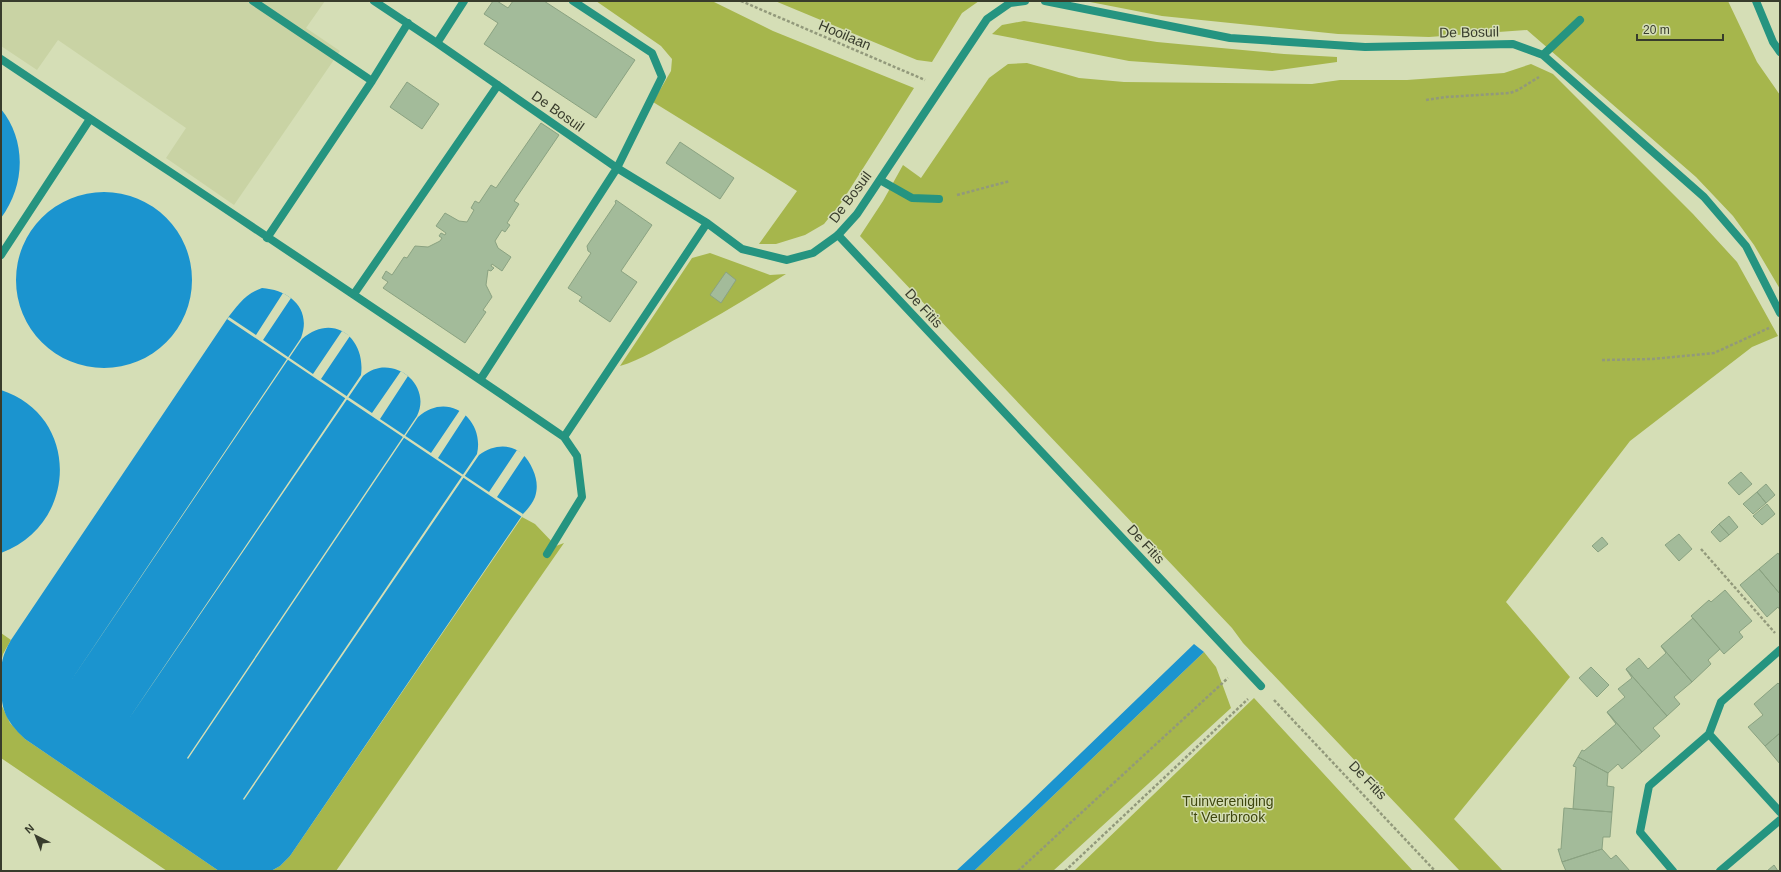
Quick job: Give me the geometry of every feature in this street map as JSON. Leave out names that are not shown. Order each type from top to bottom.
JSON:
[{"type":"street","points":[[254,1],[372,81]]},
{"type":"street","name":"De Bosuil","points":[[374,1],[498,84],[618,168],[707,223],[742,249],[787,260],[813,253],[838,235],[857,214],[987,19],[1010,3],[1025,1]]},
{"type":"street","points":[[437,43],[464,1]]},
{"type":"street","points":[[480,380],[618,168],[662,77],[652,53],[573,1]]},
{"type":"street","name":"De Bosuil","points":[[1045,1],[1230,38],[1365,47],[1513,44],[1543,55],[1704,197],[1746,246],[1780,313]]},
{"type":"street","points":[[1756,1],[1773,42],[1780,52]]},
{"type":"street","points":[[1543,55],[1580,20]]},
{"type":"street","points":[[267,238],[372,81],[408,24]]},
{"type":"street","points":[[1,59],[267,238],[354,294],[564,437],[577,456],[582,497],[547,554]]},
{"type":"street","points":[[354,294],[498,84]]},
{"type":"street","points":[[1,255],[90,119]]},
{"type":"street","points":[[880,180],[912,198],[939,199]]},
{"type":"street","points":[[564,437],[707,223]]},
{"type":"street","name":"De Fitis","points":[[838,235],[1261,686]]},
{"type":"street","points":[[1673,871],[1640,832],[1649,786],[1709,734],[1721,702],[1780,650]]},
{"type":"street","points":[[1709,734],[1780,812]]},
{"type":"street","points":[[1720,871],[1780,820]]},
{"type":"path","name":"Hooilaan","points":[[741,1],[942,88]]},
{"type":"path","points":[[1426,100],[1446,97],[1510,93],[1529,84],[1553,65]]},
{"type":"path","points":[[939,199],[1010,181]]},
{"type":"path","points":[[1602,360],[1654,359],[1714,353],[1773,326]]},
{"type":"path","points":[[1701,549],[1780,638]]},
{"type":"path","points":[[1018,871],[1242,665]]},
{"type":"path","points":[[1065,871],[1261,686]]},
{"type":"path","name":"De Fitis","points":[[1261,686],[1435,871]]},
{"type":"shaded area","points":[[1,1],[325,1],[306,28],[340,51],[234,205],[166,158],[186,128],[58,40],[37,70],[1,46]]},
{"type":"green space","points":[[596,1],[712,1],[773,31],[914,88],[841,203],[824,224],[805,235],[776,244],[759,244],[797,191],[653,102],[671,71],[672,59],[661,46]]},
{"type":"green space","points":[[775,1],[979,1],[962,13],[932,62],[917,60]]},
{"type":"green space","points":[[1085,1],[1728,1],[1757,62],[1780,95],[1780,289],[1754,245],[1733,216],[1696,177],[1527,30],[1429,37],[1338,34],[1162,16]]},
{"type":"green space","points":[[1024,21],[1157,42],[1284,54],[1337,57],[1337,62],[1272,71],[1129,61],[992,34],[1002,25]]},
{"type":"green space","points":[[1027,63],[1079,78],[1124,82],[1312,84],[1340,80],[1407,80],[1504,73],[1531,64],[1553,74],[1693,214],[1737,262],[1778,336],[1752,347],[1630,441],[1506,602],[1570,677],[1454,819],[1503,871],[1460,871],[860,236],[883,201],[903,165],[921,178],[989,78],[1008,64]]},
{"type":"green space","points":[[710,253],[770,275],[786,274],[680,337],[643,357],[620,366],[692,258]]},
{"type":"green space","points":[[522,517],[535,524],[556,546],[564,543],[336,871],[271,871],[280,866],[290,856]]},
{"type":"green space","points":[[1,633],[11,640],[3,654],[1,662]]},
{"type":"green space","points":[[1204,652],[1216,667],[1231,708],[1053,871],[974,871]]},
{"type":"green space","name":"Tuinvereniging 't Veurbrook","points":[[1254,698],[1413,871],[1074,871],[1231,720]]},
{"type":"green space","points":[[1,704],[10,723],[25,739],[219,871],[167,871],[1,758]]},
{"type":"water","points":[[1,109],[15,135],[19,149],[20,164],[15,192],[1,218]]},
{"type":"water","points":[[95,192],[113,192],[146,202],[160,212],[172,224],[182,238],[188,254],[192,271],[192,289],[188,306],[182,322],[172,336],[160,348],[146,358],[130,364],[113,368],[95,368],[62,358],[48,348],[36,336],[26,322],[20,306],[16,289],[16,271],[26,238],[36,224],[48,212],[62,202],[78,196]]},
{"type":"water","points":[[262,288],[281,293],[290,297],[296,303],[301,310],[303,318],[304,328],[301,338],[70,682],[302,339],[314,331],[325,328],[336,329],[345,333],[353,340],[358,350],[361,362],[361,375],[128,720],[363,376],[374,369],[385,367],[396,369],[406,375],[414,383],[419,392],[420,404],[417,416],[187,758],[188,759],[418,417],[429,409],[441,406],[462,412],[470,420],[475,430],[478,441],[477,454],[243,799],[244,800],[479,455],[487,450],[495,448],[503,447],[517,450],[529,462],[533,470],[537,490],[531,504],[290,856],[280,866],[271,871],[219,871],[25,739],[12,725],[5,713],[2,699],[1,669],[4,655],[11,640],[227,319],[246,297]]},
{"type":"water","points":[[1,390],[27,403],[46,422],[56,446],[60,471],[56,496],[45,519],[26,539],[1,553]]},
{"type":"water","points":[[1194,644],[1204,652],[974,871],[956,871],[1026,806]]},
{"type":"pier","points":[[283,293],[291,298],[263,340],[313,374],[342,331],[350,336],[321,379],[372,413],[401,371],[408,376],[380,419],[431,453],[460,410],[466,415],[438,458],[489,492],[517,450],[525,455],[497,497],[523,514],[522,517],[227,319],[229,317],[256,335]]},
{"type":"building","points":[[493,1],[497,1],[508,8],[513,1],[544,1],[635,60],[596,118],[484,44],[498,23],[484,14]]},
{"type":"building","points":[[407,82],[439,104],[422,129],[390,107]]},
{"type":"building","points":[[541,123],[559,135],[514,201],[519,204],[507,223],[510,225],[505,232],[502,230],[495,241],[498,248],[511,257],[502,271],[492,264],[491,266],[494,268],[491,271],[488,270],[486,285],[492,297],[483,310],[486,312],[465,343],[383,288],[388,282],[382,278],[386,271],[392,275],[404,257],[407,258],[415,246],[428,247],[440,241],[442,238],[439,236],[441,233],[445,235],[446,233],[436,226],[445,213],[459,221],[467,222],[474,210],[471,208],[475,201],[479,203],[491,185],[496,188]]},
{"type":"building","points":[[680,142],[734,178],[720,199],[666,163]]},
{"type":"building","points":[[616,200],[652,225],[621,271],[637,282],[610,322],[579,301],[582,297],[568,288],[591,253],[588,251],[587,246],[616,203]]},
{"type":"building","points":[[726,272],[736,280],[721,303],[710,295]]},
{"type":"building","points":[[1741,472],[1752,484],[1739,495],[1728,483]]},
{"type":"building","points":[[1766,484],[1775,495],[1766,503],[1757,492]]},
{"type":"building","points":[[1757,492],[1766,503],[1753,514],[1743,504]]},
{"type":"building","points":[[1767,504],[1775,514],[1762,525],[1753,516]]},
{"type":"building","points":[[1729,516],[1738,527],[1729,535],[1719,524]]},
{"type":"building","points":[[1719,524],[1729,535],[1720,542],[1711,532]]},
{"type":"building","points":[[1679,534],[1692,549],[1679,561],[1665,545]]},
{"type":"building","points":[[1602,537],[1608,544],[1598,552],[1592,546]]},
{"type":"building","points":[[1778,553],[1780,556],[1780,594],[1759,569]]},
{"type":"building","points":[[1759,569],[1780,594],[1780,610],[1778,607],[1767,617],[1740,585]]},
{"type":"building","points":[[1725,590],[1752,621],[1739,632],[1743,637],[1724,654],[1691,616],[1709,600],[1711,602]]},
{"type":"building","points":[[1693,618],[1720,649],[1708,660],[1711,664],[1692,682],[1661,646]]},
{"type":"building","points":[[1661,646],[1692,682],[1674,697],[1680,704],[1667,716],[1626,669],[1639,658],[1648,669],[1666,653]]},
{"type":"building","points":[[1591,667],[1609,685],[1597,697],[1579,678]]},
{"type":"building","points":[[1626,669],[1667,716],[1653,728],[1660,736],[1642,752],[1607,712],[1625,697],[1618,689],[1632,678]]},
{"type":"building","points":[[1778,683],[1780,685],[1780,733],[1765,746],[1748,727],[1763,715],[1754,704]]},
{"type":"building","points":[[1607,712],[1642,752],[1622,769],[1618,764],[1608,773],[1578,757],[1582,750],[1584,751],[1616,724]]},
{"type":"building","points":[[1780,733],[1780,764],[1765,746]]},
{"type":"building","points":[[1578,757],[1608,773],[1607,786],[1614,787],[1612,812],[1573,809],[1576,767],[1573,766]]},
{"type":"building","points":[[1564,808],[1612,812],[1610,837],[1603,837],[1602,849],[1562,862],[1558,849],[1561,849]]},
{"type":"building","points":[[1602,849],[1611,859],[1616,855],[1630,871],[1566,871],[1562,862]]},
{"type":"building","points":[[1774,865],[1778,871],[1767,871]]}]
